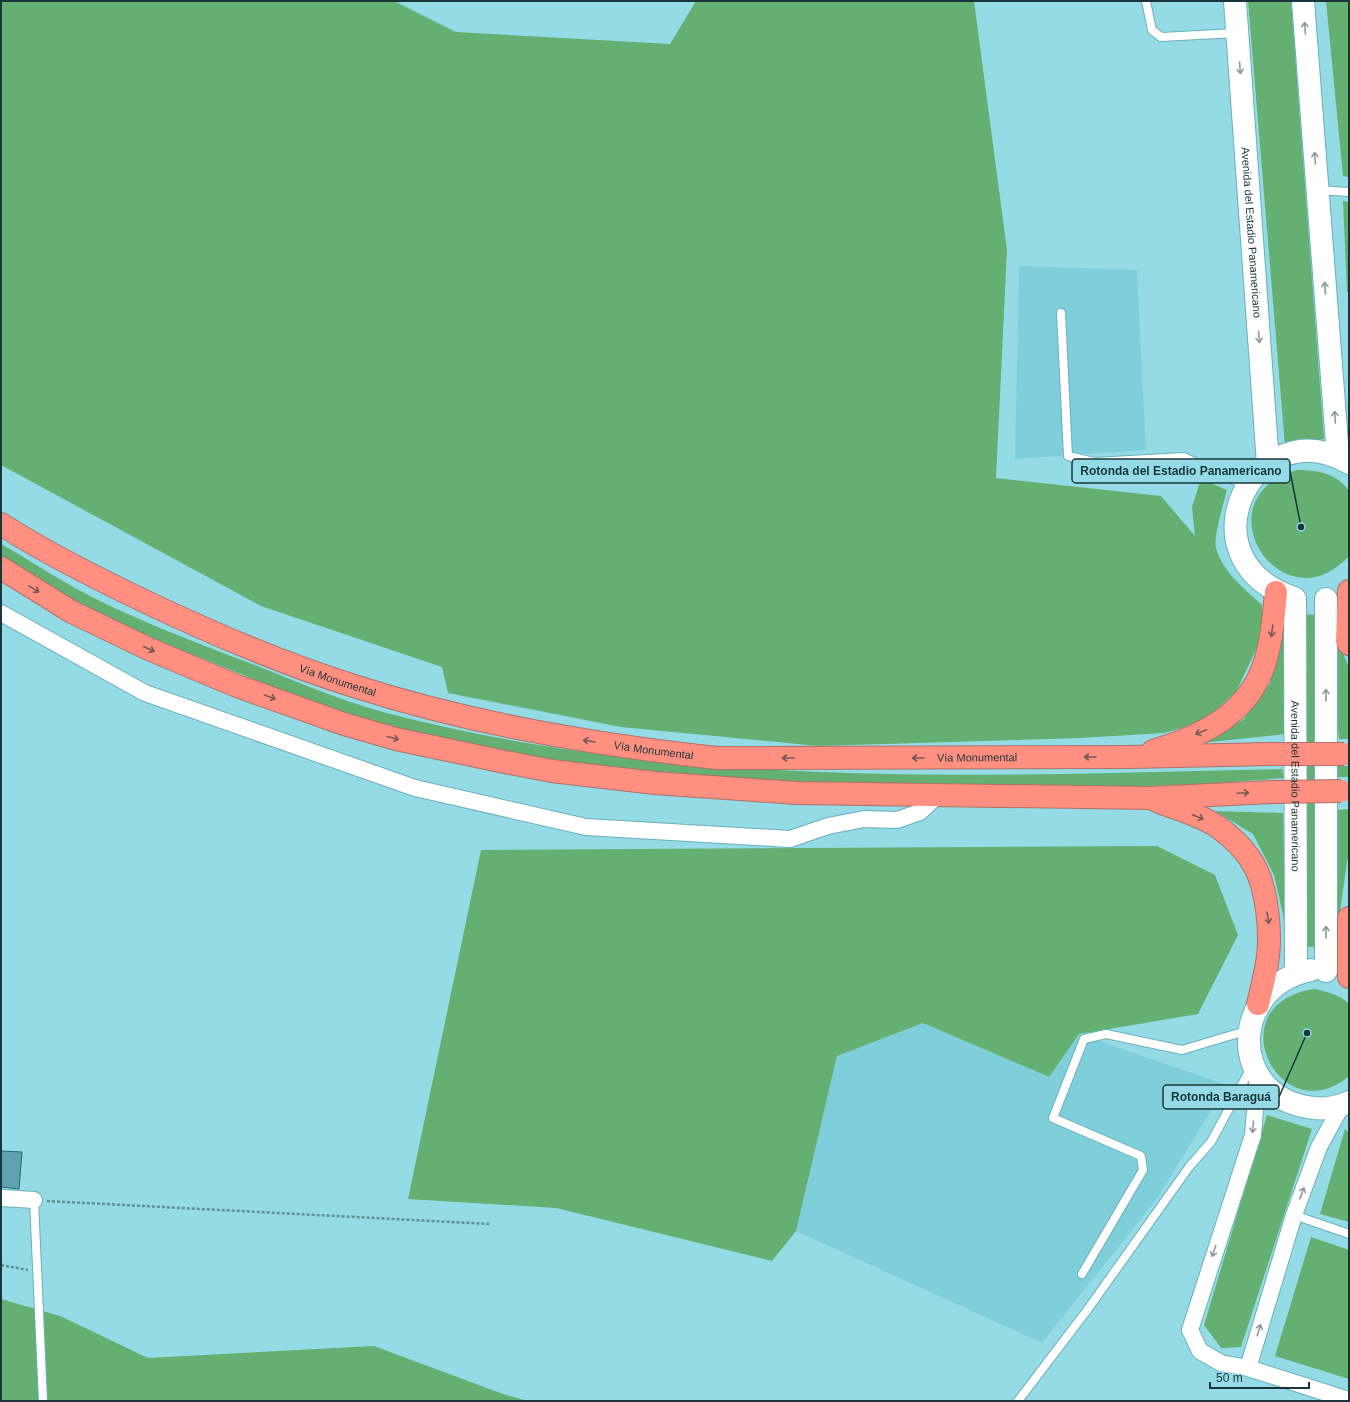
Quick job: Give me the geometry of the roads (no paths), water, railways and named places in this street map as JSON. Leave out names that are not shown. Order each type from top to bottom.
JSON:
[{"type":"highway","name":"Vía Monumental","points":[[1,524],[37,547],[97,578],[176,616],[257,652],[354,686],[455,714],[552,735],[652,751],[717,758],[1129,757],[1347,753]]},
{"type":"highway","points":[[1,568],[72,612],[149,649],[237,686],[344,724],[396,739],[448,751],[537,768],[655,783],[797,793],[936,797],[1148,798],[1272,792],[1345,791]]},
{"type":"highway","points":[[1349,590],[1347,641],[1349,644]]},
{"type":"highway","points":[[1129,757],[1160,749],[1212,728],[1232,712],[1248,696],[1265,661],[1286,596]]},
{"type":"highway","points":[[1148,798],[1202,819],[1217,827],[1242,850],[1255,867],[1262,886],[1269,923],[1268,956],[1258,1004]]},
{"type":"highway","points":[[1349,918],[1349,977]]},
{"type":"street","name":"Avenida del Estadio Panamericano","points":[[1235,1],[1268,464]]},
{"type":"street","points":[[1303,1],[1317,190],[1343,460],[1320,452],[1302,451],[1284,456],[1268,464],[1256,474],[1246,486],[1237,509],[1236,534],[1242,557],[1256,578],[1286,596],[1311,600],[1326,599],[1349,590]]},
{"type":"street","name":"Avenida del Estadio Panamericano","points":[[1286,596],[1296,974]]},
{"type":"street","points":[[1326,599],[1326,970]]},
{"type":"street","points":[[1,613],[145,693],[415,788],[586,827],[790,839],[828,826],[857,820],[898,820],[920,812],[936,797]]},
{"type":"street","points":[[1349,977],[1326,970],[1311,970],[1296,974],[1281,981],[1269,991],[1258,1004],[1249,1030],[1249,1047],[1255,1069],[1253,1135],[1190,1330],[1200,1351],[1221,1362],[1248,1368],[1349,1400]]},
{"type":"street","points":[[1255,1069],[1274,1093],[1295,1105],[1318,1109],[1347,1107]]},
{"type":"street","points":[[1248,1368],[1294,1215],[1319,1147],[1347,1107]]},
{"type":"street","points":[[1,1198],[34,1200]]},
{"type":"lane","points":[[1146,1],[1152,30],[1161,37],[1237,33]]},
{"type":"lane","points":[[1317,190],[1349,192]]},
{"type":"lane","points":[[1061,313],[1068,456],[1094,462],[1184,457],[1246,486]]},
{"type":"lane","points":[[1082,1274],[1143,1170],[1141,1156],[1053,1118],[1084,1039],[1106,1034],[1182,1050],[1249,1030]]},
{"type":"lane","points":[[1018,1401],[1088,1309],[1189,1167],[1211,1142],[1255,1069]]},
{"type":"lane","points":[[34,1200],[43,1401]]},
{"type":"lane","points":[[1294,1215],[1349,1234]]},
{"type":"place","name":"Rotonda del Estadio Panamericano","points":[[1301,527]]},
{"type":"place","name":"Rotonda Baraguá","points":[[1307,1033]]}]
